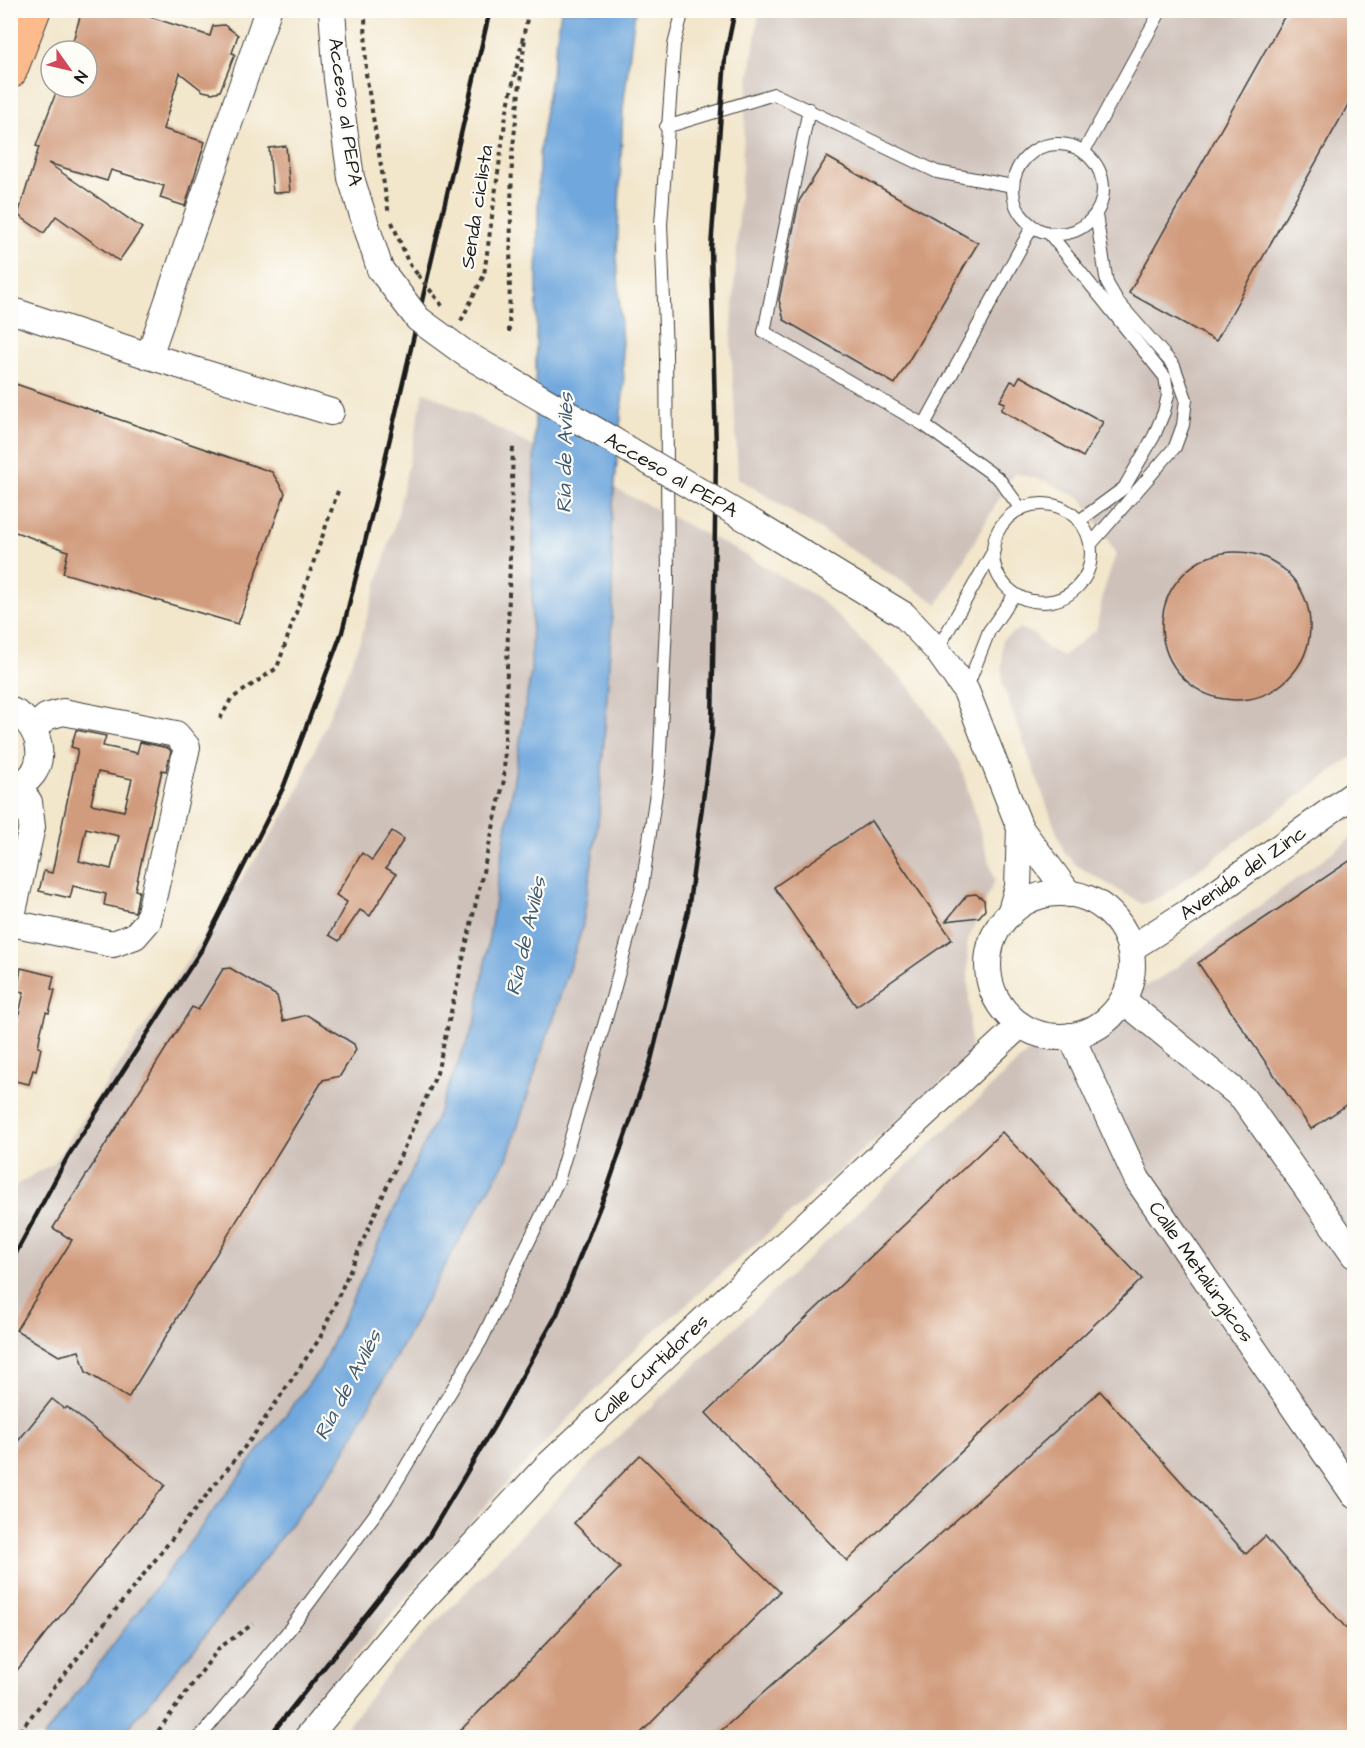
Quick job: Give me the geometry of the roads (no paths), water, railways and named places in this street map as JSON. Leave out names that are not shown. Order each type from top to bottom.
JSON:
[{"type":"main road","points":[[10,72],[33,10]]},
{"type":"street","points":[[149,356],[268,10]]},
{"type":"street","name":"Acceso al PEPA","points":[[332,10],[337,79],[351,178],[380,269],[418,319],[466,354],[865,589],[904,615],[937,650],[966,691],[1020,828]]},
{"type":"street","points":[[10,310],[149,356],[332,412]]},
{"type":"street","points":[[10,710],[22,714],[35,728],[40,750],[33,772],[14,787],[29,802],[32,827],[11,924],[113,944],[135,936],[148,921],[187,747],[176,734],[63,712],[46,717],[35,728]]},
{"type":"street","name":"Avenida del Zinc","points":[[1130,949],[1190,911],[1354,794]]},
{"type":"street","points":[[1020,828],[1069,894]]},
{"type":"street","points":[[1010,914],[1018,888],[1020,828]]},
{"type":"street","points":[[1048,894],[1069,894],[1090,900],[1108,912],[1122,928],[1130,949],[1130,984],[1123,1000],[1110,1018],[1092,1030],[1071,1036],[1053,1037],[1036,1033],[1020,1025],[999,1002],[988,972],[989,951],[997,931],[1010,914],[1027,901],[1048,894]]},
{"type":"street","points":[[1123,1000],[1243,1098],[1354,1255]]},
{"type":"street","name":"Calle Curtidores","points":[[307,1737],[415,1608],[546,1467],[1020,1025]]},
{"type":"street","name":"Calle Metalúrgicos","points":[[1071,1036],[1137,1179],[1354,1495]]},
{"type":"lane","points":[[199,1737],[289,1630],[387,1498],[481,1341],[558,1181],[612,998],[642,887],[659,773],[668,582],[666,352],[661,224],[666,127],[674,45],[683,10]]},
{"type":"lane","points":[[1084,151],[1161,10]]},
{"type":"lane","points":[[666,127],[774,94],[938,172],[1012,186]]},
{"type":"lane","points":[[809,109],[764,332],[924,425],[999,479],[1021,509]]},
{"type":"lane","points":[[1091,544],[1175,447],[1183,425],[1186,399],[1174,366],[1118,302],[1107,283],[1096,215],[1104,192],[1099,169],[1084,151],[1061,143],[1038,148],[1020,164],[1012,186],[1017,209],[1032,227],[1055,235],[1078,230],[1096,215]]},
{"type":"lane","points":[[924,425],[1032,227]]},
{"type":"lane","points":[[1049,233],[1165,377],[1168,395],[1154,436],[1124,488],[1079,521]]},
{"type":"lane","points":[[937,650],[993,550],[1002,526],[1021,509],[1037,504],[1054,506],[1070,512],[1079,521],[1091,544],[1091,560],[1086,576],[1076,589],[1062,598],[1046,602],[1030,601],[1015,594],[1003,582],[995,567],[993,550]]},
{"type":"lane","points":[[966,691],[989,631],[1015,594]]},
{"type":"water","name":"Ría de Avilés","points":[[561,11],[635,11],[623,109],[617,255],[624,382],[611,528],[613,605],[599,815],[582,929],[507,1159],[454,1249],[340,1460],[200,1642],[120,1737],[43,1738],[320,1369],[433,1125],[476,1020],[531,671],[539,154]]},
{"type":"railway","points":[[10,1264],[68,1156],[202,949],[283,788],[342,632],[375,502],[490,10]]},
{"type":"railway","points":[[268,1738],[429,1536],[496,1423],[557,1314],[607,1189],[651,1060],[688,911],[712,733],[716,452],[711,248],[725,58],[735,10]]}]
